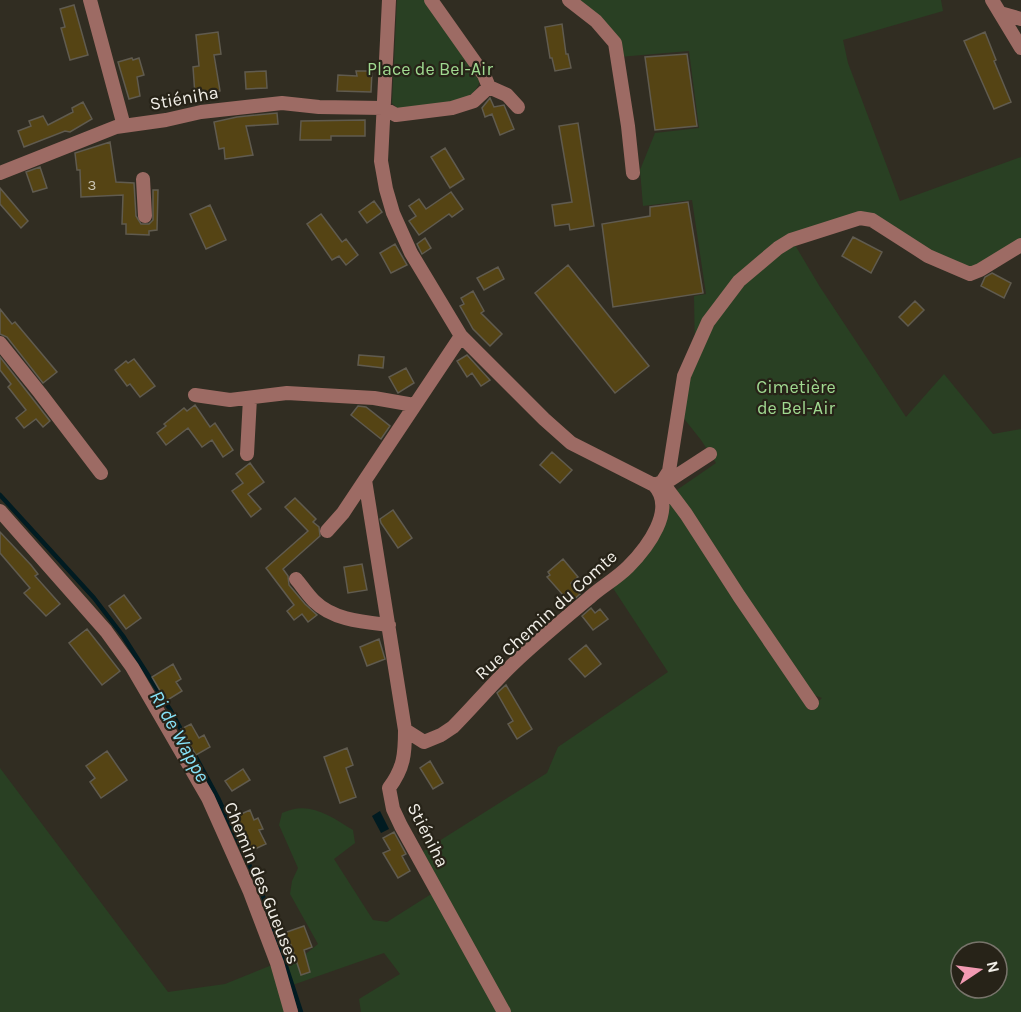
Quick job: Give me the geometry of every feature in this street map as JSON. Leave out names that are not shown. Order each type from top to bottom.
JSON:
[{"type":"street","points":[[90,0],[124,126]]},
{"type":"street","points":[[389,0],[381,161],[393,213],[411,253],[461,336],[544,419],[571,443],[658,483],[686,514],[812,703]]},
{"type":"street","points":[[431,0],[484,75],[489,87],[507,95],[518,107]]},
{"type":"street","points":[[569,0],[602,27],[615,43],[633,173]]},
{"type":"street","points":[[992,0],[1021,48]]},
{"type":"street","points":[[1000,13],[1021,19]]},
{"type":"street","name":"Stiéniha","points":[[0,172],[77,141],[124,126],[201,112],[271,104],[383,108],[396,115],[453,108],[474,101],[489,87]]},
{"type":"street","points":[[29,145],[35,159]]},
{"type":"street","points":[[143,179],[143,215]]},
{"type":"street","points":[[658,483],[669,471],[684,376],[708,322],[739,281],[791,240],[860,218],[872,220],[928,256],[970,274],[1021,245]]},
{"type":"street","points":[[327,531],[343,513],[461,336]]},
{"type":"street","points":[[0,343],[101,474]]},
{"type":"street","points":[[195,395],[230,400],[287,393],[374,398],[414,405]]},
{"type":"street","points":[[248,454],[250,398]]},
{"type":"street","points":[[658,483],[670,480],[710,454]]},
{"type":"street","name":"Stiéniha","points":[[365,480],[405,730],[405,756],[398,776],[389,788],[393,809],[504,1012]]},
{"type":"street","name":"Rue Chemin du Comte","points":[[405,730],[424,742],[453,727],[512,664],[629,566],[662,517],[664,502],[658,483]]},
{"type":"street","name":"Chemin des Gueuses","points":[[0,511],[106,630],[155,705],[208,798],[250,892],[277,963],[291,1012]]},
{"type":"street","points":[[296,579],[315,602],[328,612],[353,621],[389,625]]},
{"type":"green space","name":"Place de Bel-Air","points":[[397,0],[425,0],[480,80],[476,90],[468,97],[446,105],[398,109],[392,103]]},
{"type":"green space","name":"Cimetière de Bel-Air","points":[[562,0],[941,0],[943,11],[843,40],[848,63],[900,201],[1021,157],[1021,245],[970,274],[872,220],[792,240],[820,287],[906,417],[944,374],[993,434],[1021,429],[1021,1012],[361,1012],[359,999],[400,974],[384,953],[284,988],[291,1012],[0,1012],[0,768],[168,992],[225,984],[277,963],[302,957],[318,944],[290,894],[292,881],[298,868],[279,825],[282,813],[301,808],[319,811],[353,830],[355,843],[334,859],[373,920],[387,922],[436,891],[417,855],[547,773],[558,747],[668,672],[609,582],[629,566],[669,500],[809,710],[822,698],[805,692],[671,494],[716,463],[678,411],[695,352],[694,296],[706,294],[692,200],[643,206],[640,170],[655,133],[699,128],[689,51],[619,57],[615,43]]},
{"type":"water","points":[[380,811],[389,829],[381,833],[372,816]]},
{"type":"building","points":[[74,5],[88,55],[70,60],[61,28],[65,27],[60,9]]},
{"type":"building","points":[[562,24],[566,54],[568,54],[571,68],[555,71],[552,58],[550,58],[545,27]]},
{"type":"building","points":[[218,32],[221,54],[214,55],[220,91],[195,95],[193,67],[199,66],[196,35]]},
{"type":"building","points":[[985,32],[1011,102],[994,109],[964,41]]},
{"type":"building","points":[[687,54],[697,126],[655,130],[645,57]]},
{"type":"building","points":[[132,58],[133,60],[139,58],[144,75],[137,77],[140,96],[129,99],[118,62]]},
{"type":"building","points":[[266,71],[267,88],[246,89],[245,72]]},
{"type":"building","points":[[356,71],[372,71],[371,92],[337,91],[338,75],[357,76]]},
{"type":"building","points":[[490,98],[494,107],[504,105],[514,129],[500,135],[492,114],[485,117],[482,108]]},
{"type":"building","points":[[83,102],[92,119],[70,132],[65,131],[24,147],[18,131],[31,126],[29,121],[43,116],[48,125],[73,112],[72,108]]},
{"type":"building","points":[[277,113],[278,124],[246,126],[253,155],[225,159],[224,148],[219,149],[214,122]]},
{"type":"building","points":[[365,120],[365,136],[331,136],[331,140],[300,140],[301,121]]},
{"type":"building","points":[[578,123],[594,226],[570,230],[569,224],[555,226],[552,205],[572,202],[559,126]]},
{"type":"building","points":[[110,142],[116,182],[134,183],[136,216],[141,224],[149,224],[153,220],[153,190],[158,190],[157,230],[149,231],[149,235],[126,234],[126,224],[122,224],[123,195],[81,197],[80,170],[77,170],[75,153]]},
{"type":"building","points":[[445,148],[464,179],[450,188],[431,157]]},
{"type":"building","points":[[40,167],[47,188],[33,192],[26,172]]},
{"type":"building","points":[[0,188],[28,221],[21,228],[0,204]]},
{"type":"building","points":[[451,192],[463,209],[452,217],[449,214],[419,235],[409,221],[416,216],[409,206],[419,199],[426,209]]},
{"type":"building","points":[[374,201],[382,212],[367,223],[359,212]]},
{"type":"building","points":[[688,202],[703,293],[613,307],[602,224],[650,216],[650,207]]},
{"type":"building","points":[[210,205],[226,240],[206,249],[190,214]]},
{"type":"building","points":[[321,214],[342,242],[346,239],[358,255],[346,265],[339,256],[332,260],[307,224]]},
{"type":"building","points":[[853,237],[882,252],[871,273],[842,256]]},
{"type":"building","points":[[425,238],[431,248],[422,254],[417,244]]},
{"type":"building","points":[[395,244],[407,265],[391,273],[380,253]]},
{"type":"building","points":[[568,265],[649,366],[615,393],[535,293]]},
{"type":"building","points":[[498,267],[504,279],[484,290],[477,278]]},
{"type":"building","points":[[992,273],[1011,283],[1004,298],[981,286],[985,277]]},
{"type":"building","points":[[473,291],[484,311],[481,313],[502,334],[490,346],[473,329],[460,306],[464,304],[461,298]]},
{"type":"building","points":[[915,301],[924,310],[908,326],[899,317]]},
{"type":"building","points":[[0,309],[12,324],[15,322],[57,372],[43,383],[7,337],[0,334]]},
{"type":"building","points":[[359,355],[384,357],[383,368],[358,365]]},
{"type":"building","points":[[467,355],[490,380],[481,386],[472,373],[467,377],[457,361]]},
{"type":"building","points":[[0,357],[50,421],[43,427],[36,419],[24,428],[16,418],[26,410],[8,387],[11,384],[0,370]]},
{"type":"building","points":[[134,359],[155,386],[140,397],[130,384],[127,386],[115,370],[126,361],[128,363]]},
{"type":"building","points":[[406,368],[414,383],[398,393],[389,377]]},
{"type":"building","points":[[195,405],[210,427],[215,423],[233,450],[223,457],[212,440],[202,447],[188,428],[166,445],[157,433],[166,426],[164,424],[184,408],[187,411]]},
{"type":"building","points":[[358,406],[366,407],[390,426],[381,439],[351,415]]},
{"type":"building","points":[[552,452],[572,470],[560,483],[540,465]]},
{"type":"building","points":[[250,463],[264,482],[248,494],[261,509],[251,517],[232,491],[243,483],[236,474]]},
{"type":"building","points":[[295,498],[316,519],[313,522],[319,527],[320,536],[283,569],[288,576],[289,585],[317,615],[308,622],[302,614],[294,620],[287,611],[294,605],[266,568],[308,531],[285,507]]},
{"type":"building","points":[[393,510],[412,538],[398,548],[380,519]]},
{"type":"building","points":[[0,532],[31,565],[38,574],[35,576],[60,604],[46,616],[24,593],[30,588],[0,553]]},
{"type":"building","points":[[563,559],[578,577],[571,583],[580,594],[570,603],[547,577],[550,575],[548,572]]},
{"type":"building","points":[[362,564],[367,590],[348,593],[344,567]]},
{"type":"building","points":[[124,595],[141,618],[126,629],[109,606]]},
{"type":"building","points":[[591,608],[595,613],[600,609],[608,619],[593,630],[582,616]]},
{"type":"building","points":[[87,629],[120,671],[102,685],[69,643]]},
{"type":"building","points":[[379,639],[385,659],[367,666],[360,647]]},
{"type":"building","points":[[586,645],[601,664],[585,677],[569,659]]},
{"type":"building","points":[[173,664],[181,679],[176,682],[182,691],[166,701],[152,677]]},
{"type":"building","points":[[506,685],[532,729],[517,739],[508,724],[513,721],[497,693]]},
{"type":"building","points":[[191,724],[199,738],[204,735],[210,747],[196,755],[181,729]]},
{"type":"building","points":[[347,748],[353,765],[346,768],[356,797],[340,803],[324,757]]},
{"type":"building","points":[[107,751],[127,780],[101,798],[90,782],[95,778],[86,766]]},
{"type":"building","points":[[430,761],[443,783],[433,789],[420,768]]},
{"type":"building","points":[[243,769],[250,780],[232,791],[225,781]]},
{"type":"building","points":[[250,810],[254,820],[258,818],[263,829],[259,830],[266,844],[248,852],[242,838],[239,840],[230,819]]},
{"type":"building","points":[[394,832],[406,854],[402,856],[410,871],[398,878],[383,853],[390,850],[383,838]]},
{"type":"building","points":[[304,926],[312,947],[304,950],[310,972],[301,975],[291,945],[286,947],[281,934]]},
{"type":"waterway","name":"Ri de Wappe","points":[[0,495],[94,598],[123,636],[171,711],[218,798],[261,890],[301,1012]]}]
